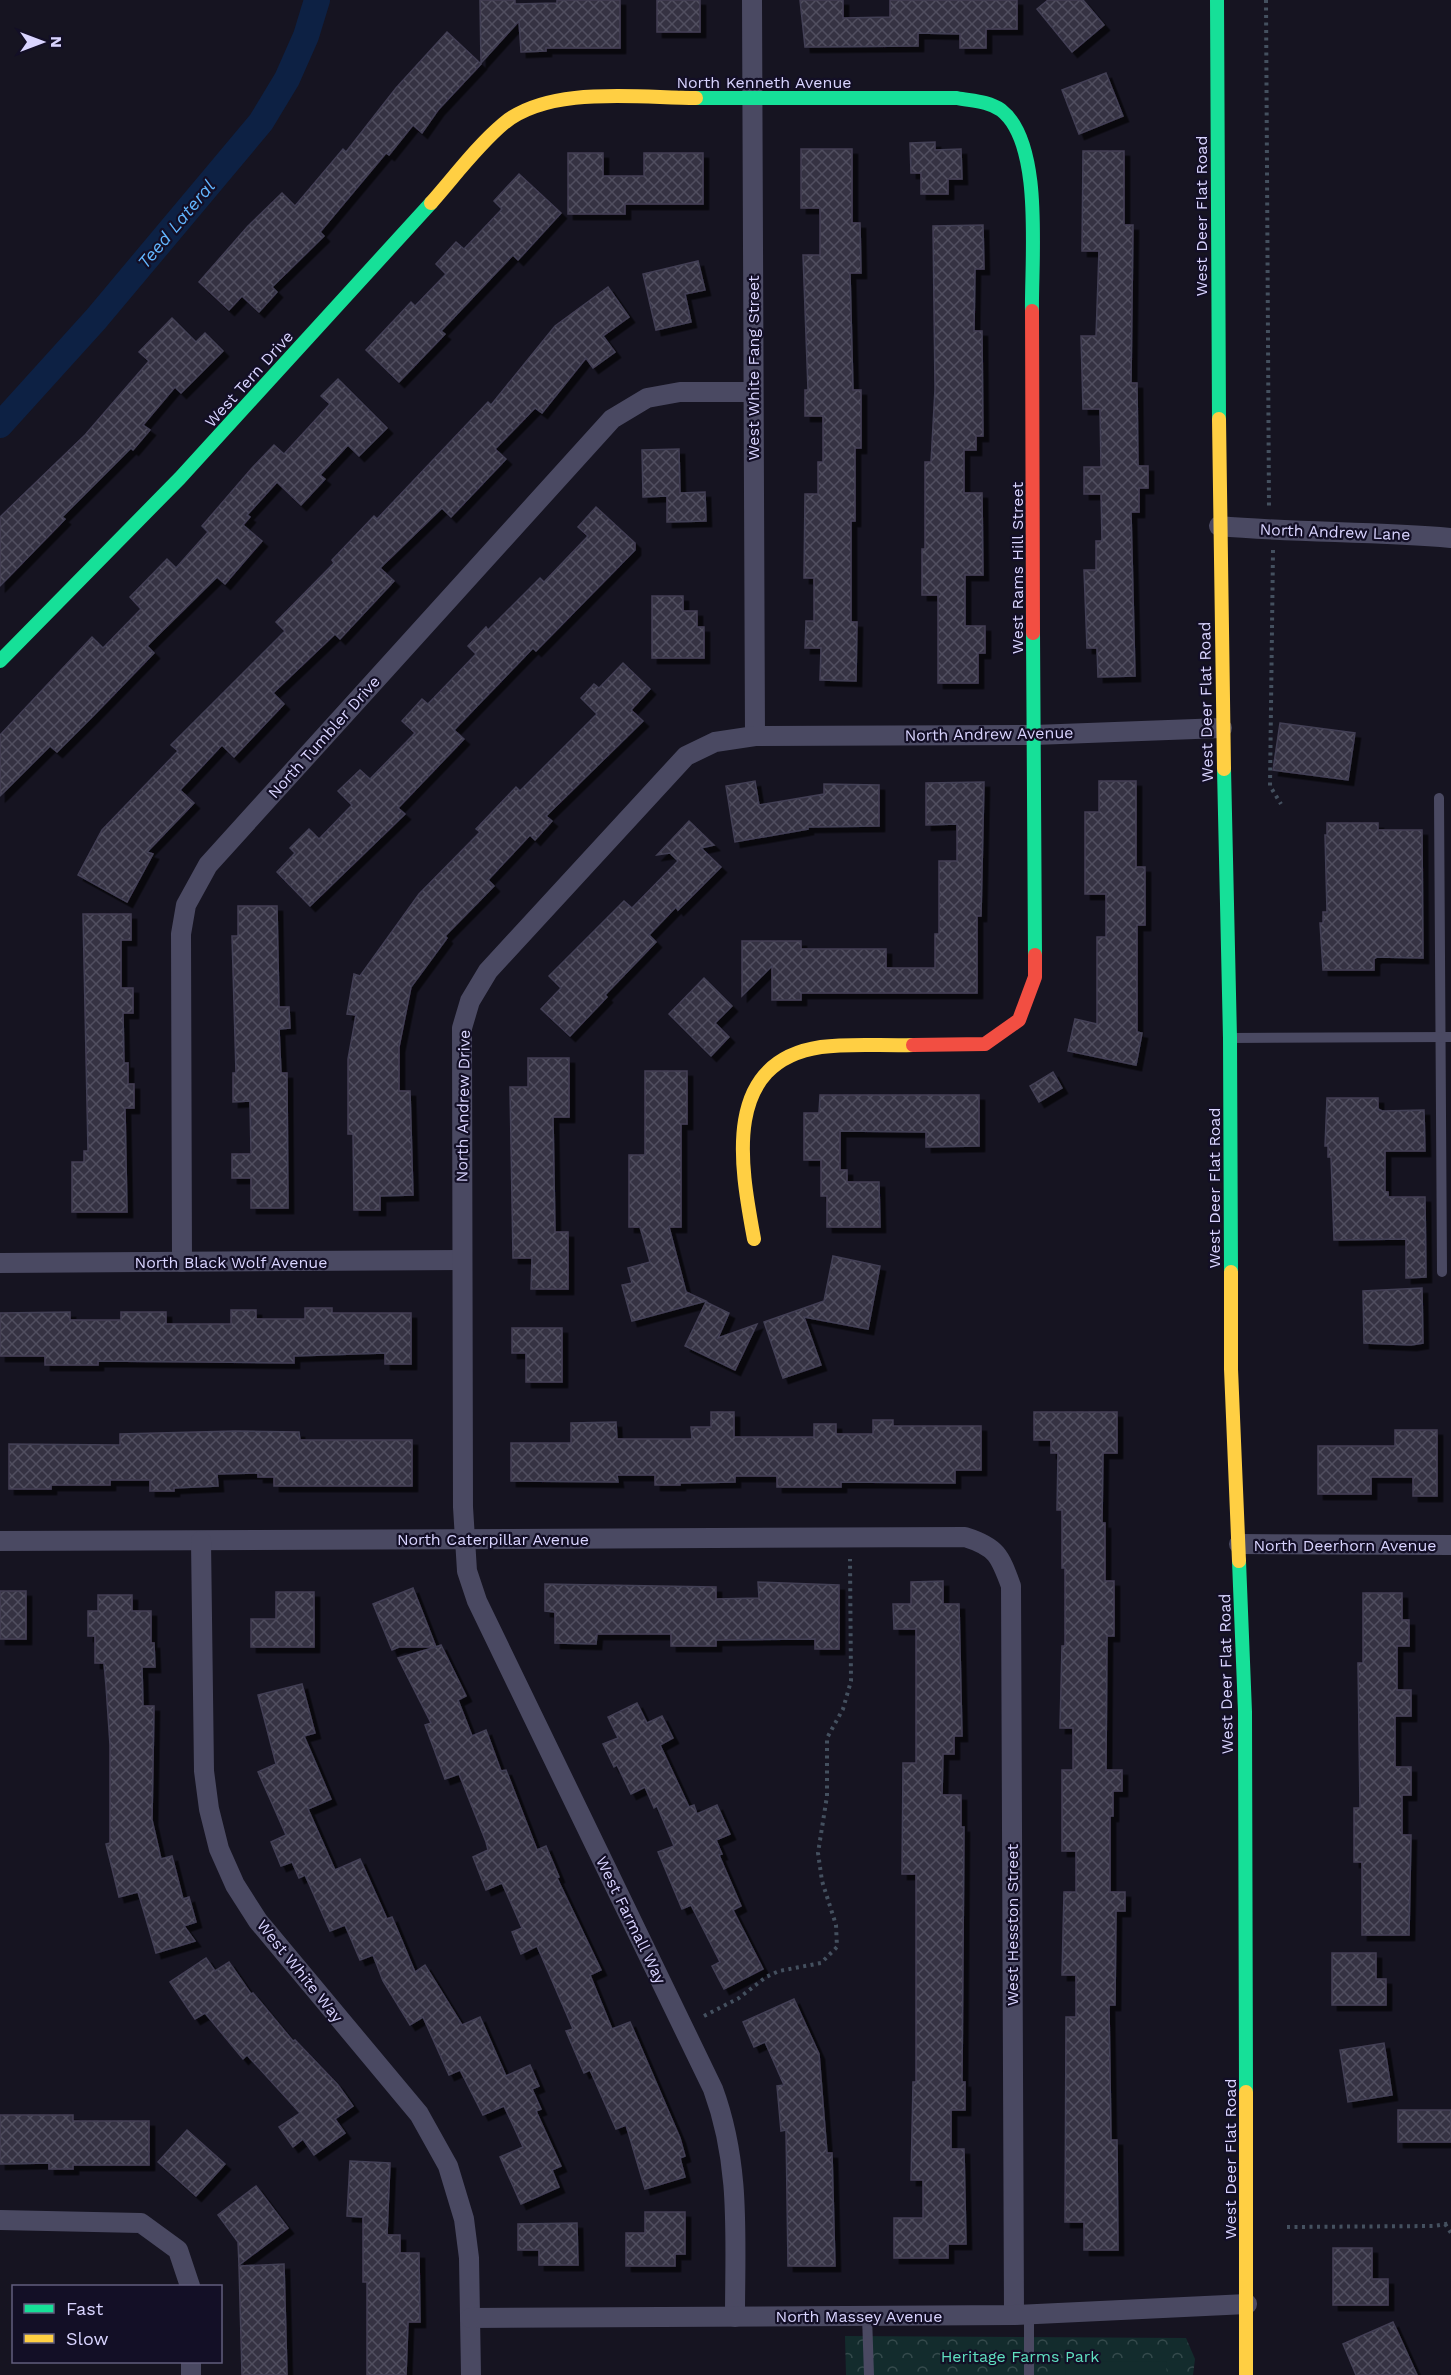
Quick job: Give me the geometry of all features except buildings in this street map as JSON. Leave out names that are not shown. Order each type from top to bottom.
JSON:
[{"type":"street","name":"West White Fang Street","points":[[752,0],[755,736]]},
{"type":"street","name":"West Deer Flat Road","points":[[1217,0],[1222,728],[1230,1038],[1231,1369],[1245,1712],[1246,2375]]},
{"type":"street","name":"North Kenneth Avenue","points":[[516,114],[536,104],[563,98],[957,98],[990,104],[1010,118]]},
{"type":"street","name":"West Tern Drive","points":[[0,661],[180,478],[502,125],[516,114]]},
{"type":"street","name":"West Rams Hill Street","points":[[754,1239],[743,1177],[742,1121],[751,1092],[772,1066],[794,1052],[820,1047],[985,1044],[1019,1020],[1035,977],[1031,171],[1025,142],[1010,118]]},
{"type":"street","name":"North Tumbler Drive","points":[[183,1262],[181,934],[186,905],[208,865],[612,419],[646,398],[680,392],[753,392]]},
{"type":"street","name":"North Andrew Lane","points":[[1220,526],[1272,531],[1388,532],[1451,538]]},
{"type":"street","name":"North Andrew Avenue","points":[[755,736],[1034,735],[1222,728]]},
{"type":"street","name":"North Andrew Drive","points":[[464,1539],[462,1028],[470,1000],[488,972],[686,756],[715,742],[755,736]]},
{"type":"street","name":"North Black Wolf Avenue","points":[[0,1263],[462,1260]]},
{"type":"street","name":"North Caterpillar Avenue","points":[[0,1541],[965,1537],[985,1543]]},
{"type":"street","name":"West Farmall Way","points":[[464,1539],[467,1571],[477,1601],[713,2089],[726,2124],[735,2187],[735,2317]]},
{"type":"street","name":"West White Way","points":[[201,1541],[204,1771],[208,1809],[219,1848],[236,1885],[258,1922],[419,2114],[448,2166],[464,2219],[469,2258],[471,2375]]},
{"type":"street","name":"West Hesston Street","points":[[985,1543],[1000,1556],[1011,1586],[1022,2315]]},
{"type":"street","name":"North Deerhorn Avenue","points":[[1239,1544],[1451,1545]]},
{"type":"street","points":[[0,2220],[141,2223],[178,2250],[190,2285]]},
{"type":"street","name":"North Massey Avenue","points":[[470,2318],[1022,2315],[1247,2304]]},
{"type":"lane","points":[[1439,798],[1445,1037],[1442,1272]]},
{"type":"lane","points":[[1230,1038],[1445,1037]]},
{"type":"lane","points":[[1022,2315],[1029,2375]]},
{"type":"lane","points":[[867,2316],[869,2375]]},
{"type":"path","points":[[1266,0],[1269,511],[1272,531],[1270,786],[1281,804]]},
{"type":"path","points":[[704,2016],[740,1998],[766,1977],[779,1971],[821,1963],[837,1947],[836,1925],[822,1881],[818,1853],[828,1796],[827,1738],[843,1709],[851,1681],[850,1552]]},
{"type":"path","points":[[1287,2227],[1451,2223]]},
{"type":"path","points":[[1445,2224],[1451,2233]]},
{"type":"green space","name":"Heritage Farms Park","points":[[845,2336],[1186,2338],[1195,2359],[1193,2375],[846,2375]]},
{"type":"green space","points":[[1166,2361],[1167,2375],[1066,2375],[1065,2362]]},
{"type":"waterway","name":"Teed Lateral","points":[[0,425],[96,319],[261,122],[287,79],[306,36],[317,0]]},
{"type":"traffic: fast","points":[[1217,0],[1219,419]]},
{"type":"traffic: fast","points":[[696,98],[957,98],[985,103],[1001,110],[1015,126],[1024,148],[1029,175],[1033,234],[1032,311]]},
{"type":"traffic: fast","points":[[0,661],[180,478],[431,203]]},
{"type":"traffic: fast","points":[[1033,633],[1035,955]]},
{"type":"traffic: fast","points":[[1224,769],[1230,1038],[1231,1272]]},
{"type":"traffic: fast","points":[[1239,1561],[1245,1712],[1246,2092]]},
{"type":"traffic: slow","points":[[431,203],[484,142],[503,124],[522,112],[544,103],[595,96],[696,98]]},
{"type":"traffic: slow","points":[[1219,419],[1224,769]]},
{"type":"traffic: slow","points":[[754,1239],[745,1181],[743,1151],[745,1122],[752,1096],[766,1073],[789,1057],[821,1047],[913,1045]]},
{"type":"traffic: slow","points":[[1231,1272],[1231,1369],[1239,1561]]},
{"type":"traffic: slow","points":[[1246,2092],[1246,2375]]},
{"type":"traffic: jam","points":[[1032,311],[1033,633]]},
{"type":"traffic: jam","points":[[913,1045],[985,1044],[1019,1020],[1035,977],[1035,955]]}]
